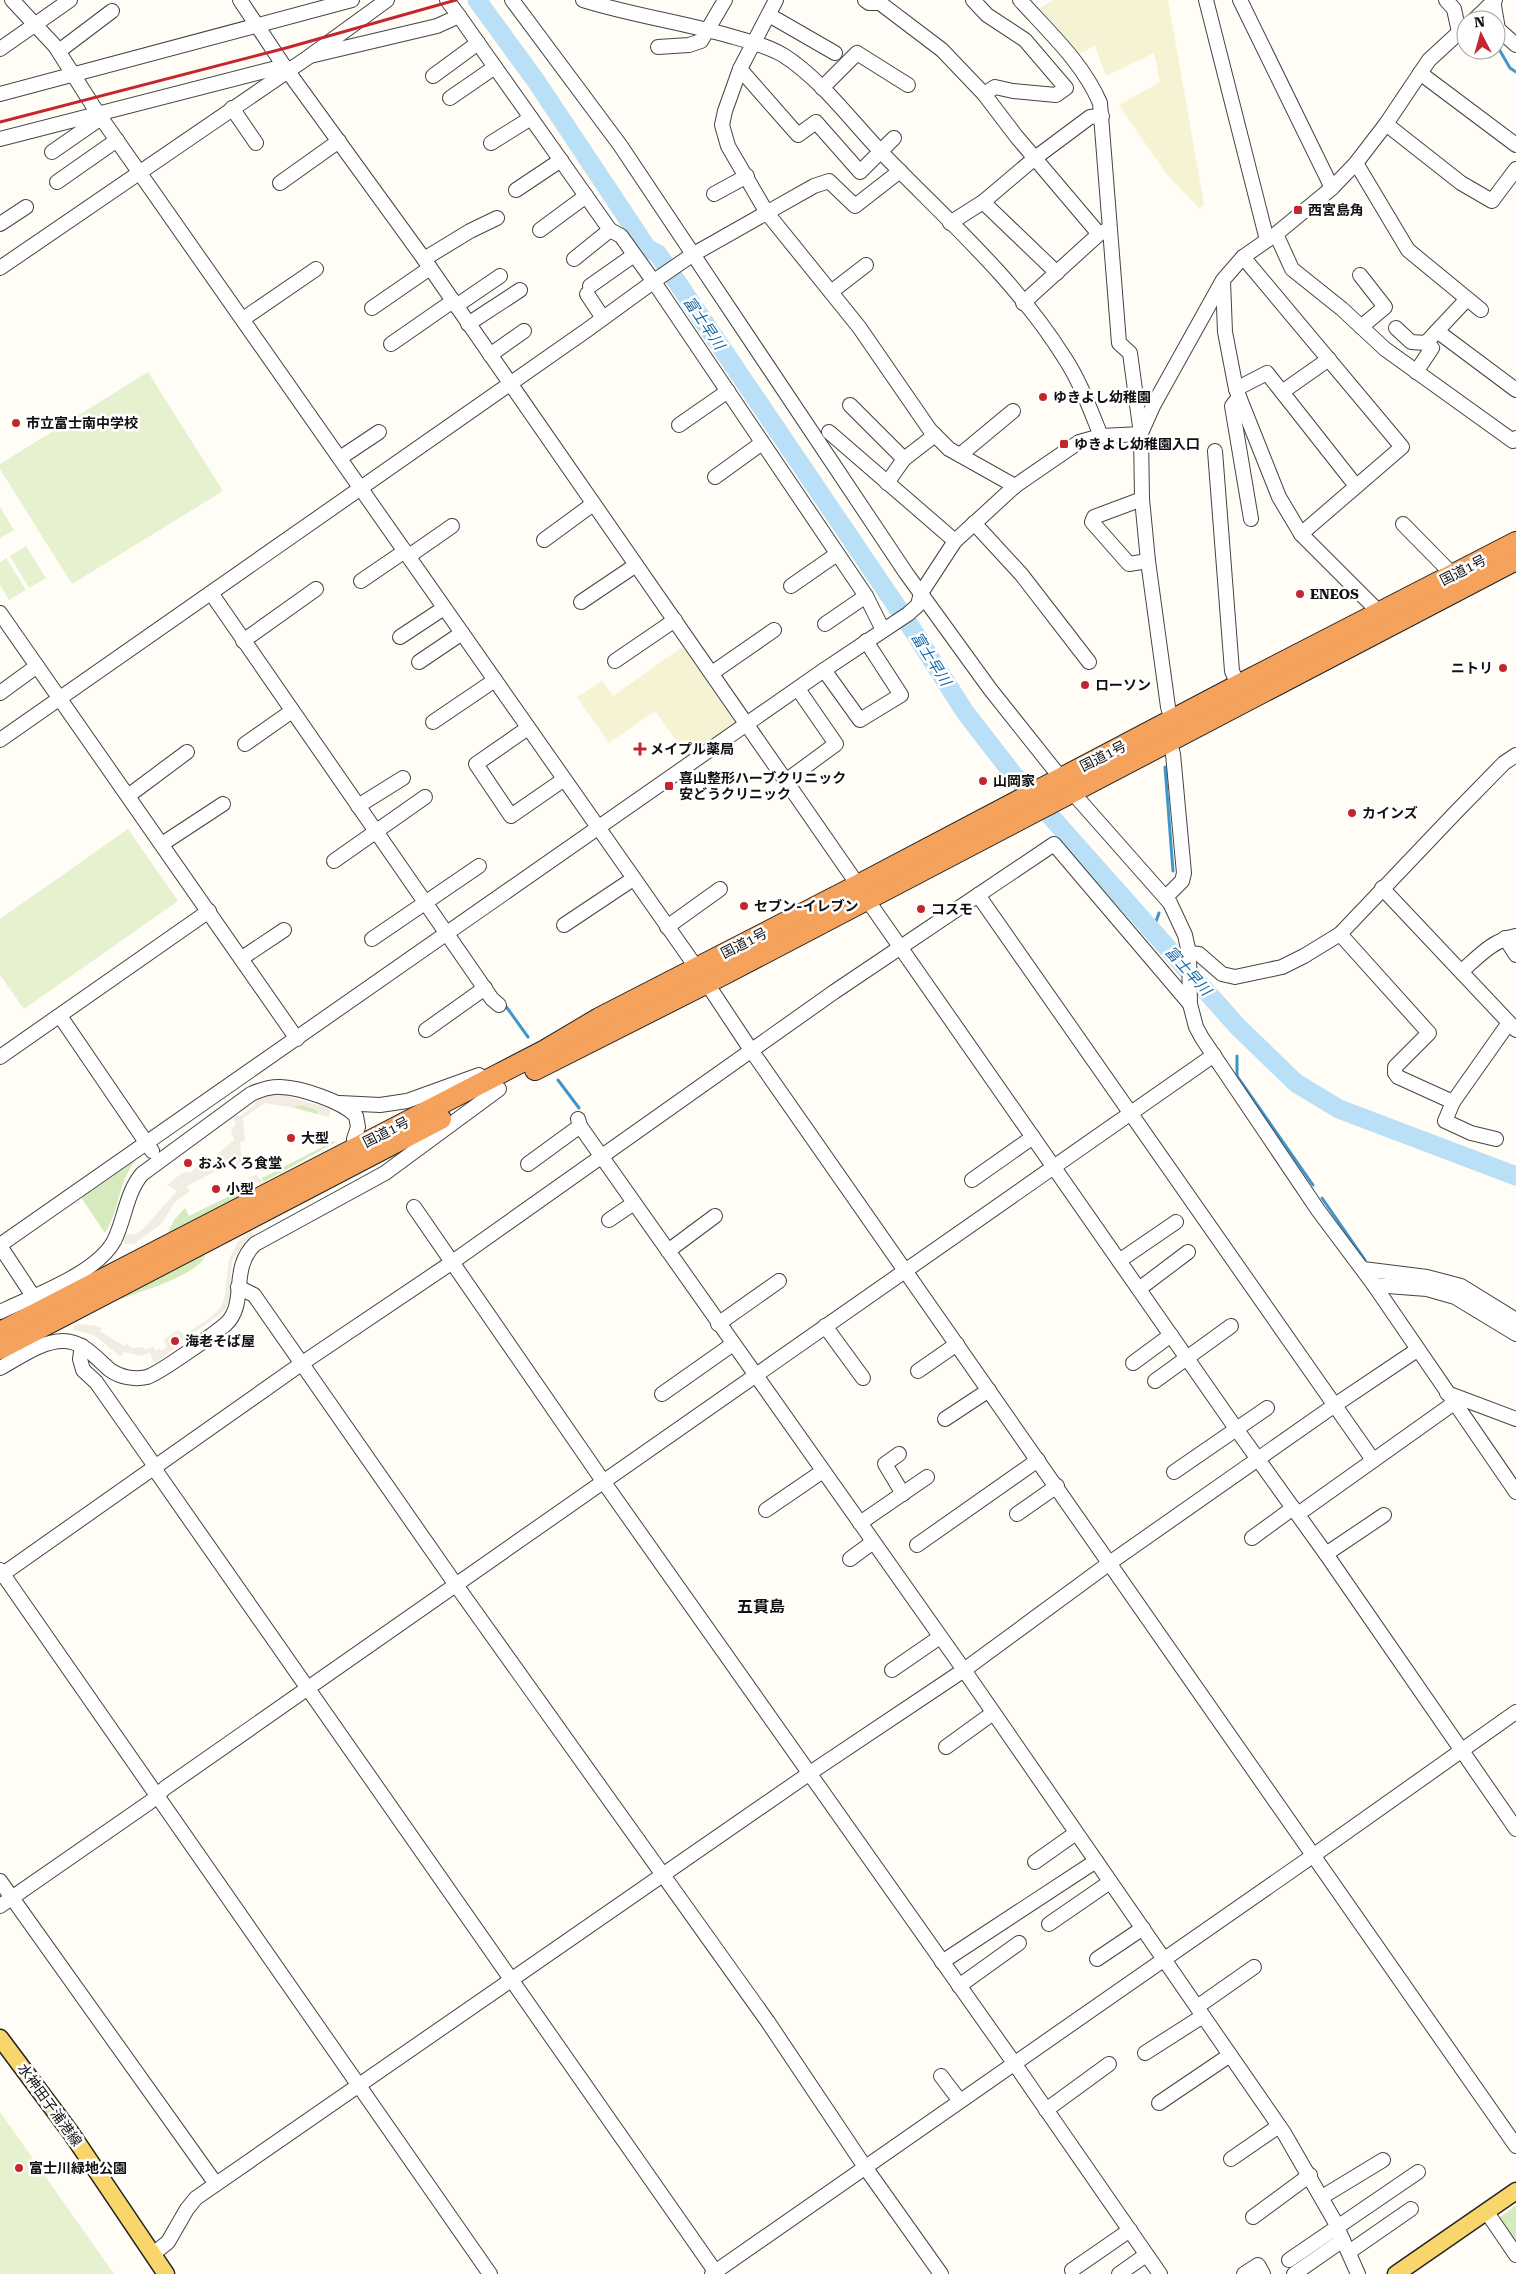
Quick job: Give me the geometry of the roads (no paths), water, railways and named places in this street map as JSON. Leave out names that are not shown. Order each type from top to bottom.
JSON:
[{"type":"highway","name":"国道1号","points":[[0,1349],[499,1089],[702,975],[1027,806],[1172,720],[1516,542]]},
{"type":"highway","name":"国道1号","points":[[1058,789],[1169,741],[1516,560]]},
{"type":"highway","name":"国道1号","points":[[0,1332],[545,1050],[599,1018],[702,975]]},
{"type":"main road","name":"水神田子浦港線","points":[[0,2038],[71,2133],[166,2274]]},
{"type":"main road","points":[[1401,2273],[1516,2191]]},
{"type":"street","points":[[0,49],[70,0]]},
{"type":"street","points":[[240,0],[286,68],[427,264],[508,383],[787,780],[900,947],[1258,1460],[1296,1511],[1460,1751],[1516,1829]]},
{"type":"street","points":[[0,94],[352,0]]},
{"type":"street","points":[[0,268],[232,108],[286,68],[310,56],[387,0]]},
{"type":"street","points":[[447,0],[610,230],[620,236],[655,280],[886,628]]},
{"type":"street","points":[[583,0],[708,30],[755,43],[783,55],[822,88],[881,153],[990,263],[1065,357],[1101,436]]},
{"type":"street","points":[[658,47],[689,45],[701,41],[725,0]]},
{"type":"street","points":[[776,0],[740,69],[722,125],[728,146],[767,213],[859,327],[935,435],[960,455],[1015,486]]},
{"type":"street","points":[[865,0],[869,3],[880,3],[942,50],[984,94],[1034,158],[1105,231]]},
{"type":"street","points":[[973,0],[987,15],[1025,40],[1066,88],[1056,95],[1013,91],[995,87],[984,94]]},
{"type":"street","points":[[1020,0],[1072,57],[1093,85],[1100,103],[1105,231],[1120,343],[1130,353],[1141,434],[1142,498],[1148,561],[1168,706],[1172,720]]},
{"type":"street","points":[[1206,0],[1272,237],[1292,269],[1416,372],[1513,441],[1516,438]]},
{"type":"street","points":[[1240,0],[1332,188]]},
{"type":"street","points":[[15,1],[59,51],[99,115],[140,171],[563,780],[702,975],[751,1050],[1515,2141]]},
{"type":"street","points":[[515,1],[620,145],[687,259],[990,689],[1058,789],[1166,898],[1180,919],[1190,950],[1189,998],[1196,1027],[1318,1210],[1374,1285],[1516,1492]]},
{"type":"street","points":[[1488,6],[1498,29],[1516,45]]},
{"type":"street","points":[[59,51],[112,12]]},
{"type":"street","points":[[768,15],[835,53]]},
{"type":"street","points":[[310,56],[438,26],[459,16]]},
{"type":"street","points":[[1141,434],[1154,404],[1223,280],[1243,257],[1272,237],[1332,188],[1356,163],[1386,124],[1429,60],[1456,35]]},
{"type":"street","points":[[433,76],[478,43]]},
{"type":"street","points":[[822,88],[858,53],[908,85]]},
{"type":"street","points":[[450,98],[495,67]]},
{"type":"street","points":[[0,139],[286,68]]},
{"type":"street","points":[[740,69],[798,135],[816,122],[860,172],[894,138]]},
{"type":"street","points":[[1420,73],[1516,145]]},
{"type":"street","points":[[232,108],[256,143]]},
{"type":"street","points":[[52,152],[99,115]]},
{"type":"street","points":[[950,222],[983,202],[1034,158],[1090,117],[1102,116]]},
{"type":"street","points":[[491,143],[531,118]]},
{"type":"street","points":[[1386,124],[1461,183],[1492,201],[1516,169]]},
{"type":"street","points":[[57,182],[117,140]]},
{"type":"street","points":[[280,183],[338,140]]},
{"type":"street","points":[[516,190],[561,160]]},
{"type":"street","points":[[1356,163],[1408,250],[1481,310]]},
{"type":"street","points":[[0,740],[687,259],[814,186],[830,181],[855,206],[900,171]]},
{"type":"street","points":[[714,194],[747,176]]},
{"type":"street","points":[[540,230],[586,196]]},
{"type":"street","points":[[983,202],[1057,273]]},
{"type":"street","points":[[0,224],[26,206]]},
{"type":"street","points":[[372,308],[470,231],[497,218]]},
{"type":"street","points":[[574,259],[610,230]]},
{"type":"street","points":[[1023,303],[1105,231]]},
{"type":"street","points":[[603,318],[588,290],[634,254]]},
{"type":"street","points":[[1243,257],[1402,447],[1301,534]]},
{"type":"street","points":[[832,292],[866,265]]},
{"type":"street","points":[[243,319],[316,270]]},
{"type":"street","points":[[1360,275],[1385,307],[1361,327]]},
{"type":"street","points":[[391,344],[500,276]]},
{"type":"street","points":[[1223,280],[1224,332],[1237,392],[1279,497],[1301,534],[1380,613]]},
{"type":"street","points":[[468,324],[520,290]]},
{"type":"street","points":[[1396,328],[1411,342],[1427,342],[1467,299]]},
{"type":"street","points":[[490,355],[524,331]]},
{"type":"street","points":[[1437,331],[1516,390]]},
{"type":"street","points":[[1416,372],[1432,348],[1427,342]]},
{"type":"street","points":[[1282,392],[1329,359]]},
{"type":"street","points":[[1251,518],[1232,406],[1237,392],[1267,373],[1356,486]]},
{"type":"street","points":[[679,426],[728,391]]},
{"type":"street","points":[[850,405],[904,459]]},
{"type":"street","points":[[960,455],[1013,411]]},
{"type":"street","points":[[340,458],[379,432]]},
{"type":"street","points":[[829,432],[955,541]]},
{"type":"street","points":[[33,1296],[0,1246],[915,608],[921,593],[955,541],[1015,486],[1079,442],[1101,436],[1141,434]]},
{"type":"street","points":[[887,483],[904,459],[935,435]]},
{"type":"street","points":[[715,477],[762,443]]},
{"type":"street","points":[[830,462],[848,448]]},
{"type":"street","points":[[1215,451],[1232,671],[1238,685]]},
{"type":"street","points":[[1142,498],[1094,517],[1092,522],[1129,564],[1148,561]]},
{"type":"street","points":[[544,540],[593,504]]},
{"type":"street","points":[[974,523],[1021,574],[1089,662]]},
{"type":"street","points":[[1403,524],[1452,575]]},
{"type":"street","points":[[361,581],[452,526]]},
{"type":"street","points":[[791,586],[837,554]]},
{"type":"street","points":[[581,602],[636,564]]},
{"type":"street","points":[[243,641],[316,589]]},
{"type":"street","points":[[211,593],[375,831],[499,1006]]},
{"type":"street","points":[[826,624],[866,596]]},
{"type":"street","points":[[400,637],[444,608]]},
{"type":"street","points":[[0,613],[297,1039]]},
{"type":"street","points":[[614,661],[675,620]]},
{"type":"street","points":[[712,673],[774,630]]},
{"type":"street","points":[[419,662],[462,633]]},
{"type":"street","points":[[824,670],[860,720],[900,695],[866,641]]},
{"type":"street","points":[[0,693],[37,666]]},
{"type":"street","points":[[433,722],[495,680]]},
{"type":"street","points":[[787,780],[836,744],[798,690]]},
{"type":"street","points":[[245,744],[292,711]]},
{"type":"street","points":[[528,728],[476,764],[511,816],[563,780]]},
{"type":"street","points":[[1166,898],[1182,881],[1184,873],[1174,754],[1169,741]]},
{"type":"street","points":[[128,796],[187,752]]},
{"type":"street","points":[[1190,950],[1205,958],[1222,974],[1235,977],[1282,967],[1340,934],[1382,888],[1504,763],[1516,755]]},
{"type":"street","points":[[358,806],[403,778]]},
{"type":"street","points":[[334,861],[425,798]]},
{"type":"street","points":[[162,844],[223,804]]},
{"type":"street","points":[[490,2274],[360,2085],[1,1573],[301,1364],[451,1263],[751,1050],[1054,844],[1189,998]]},
{"type":"street","points":[[372,939],[480,866]]},
{"type":"street","points":[[564,925],[633,879]]},
{"type":"street","points":[[1382,888],[1462,971],[1512,1027],[1453,1102],[1444,1121],[1447,1124],[1471,1133],[1496,1139]]},
{"type":"street","points":[[667,927],[720,889]]},
{"type":"street","points":[[978,895],[1373,1460]]},
{"type":"street","points":[[0,1057],[209,911]]},
{"type":"street","points":[[242,958],[284,930]]},
{"type":"street","points":[[1340,934],[1429,1033],[1395,1066],[1395,1073],[1398,1077],[1453,1102]]},
{"type":"street","points":[[1462,971],[1488,948],[1510,937],[1516,955]]},
{"type":"street","points":[[426,1030],[485,988]]},
{"type":"street","points":[[60,1016],[158,1160]]},
{"type":"street","points":[[237,1208],[301,1166],[479,1075],[599,1018]]},
{"type":"street","points":[[0,1906],[603,1481],[1214,1055]]},
{"type":"street","points":[[0,1312],[82,1272],[104,1254],[113,1242],[138,1179],[158,1160],[261,1090],[281,1087],[337,1103],[380,1105],[406,1101],[479,1075]]},
{"type":"street","points":[[0,1368],[52,1342],[63,1341],[82,1346],[117,1374],[136,1378],[156,1373],[225,1324],[234,1311],[242,1262],[255,1244],[385,1173],[499,1089]]},
{"type":"street","points":[[337,1103],[356,1116],[358,1127],[354,1139]]},
{"type":"street","points":[[528,1164],[579,1122],[718,1324],[994,1713],[1279,2126],[1322,2197],[1358,2274]]},
{"type":"street","points":[[972,1180],[1033,1137]]},
{"type":"street","points":[[372,1181],[387,1164],[388,1157],[381,1151]]},
{"type":"street","points":[[609,1220],[634,1203]]},
{"type":"street","points":[[414,1207],[603,1481],[1014,2063],[1160,2274]]},
{"type":"street","points":[[668,1251],[715,1216]]},
{"type":"street","points":[[1119,1261],[1176,1222]]},
{"type":"street","points":[[1139,1289],[1188,1252]]},
{"type":"street","points":[[1362,1270],[1427,1276],[1461,1286],[1515,1328]]},
{"type":"street","points":[[718,1324],[778,1281]]},
{"type":"street","points":[[1374,1285],[1428,1290],[1455,1297],[1515,1328]]},
{"type":"street","points":[[238,1287],[254,1295],[456,1585],[768,2022],[865,2167],[941,2274]]},
{"type":"street","points":[[826,1326],[863,1378]]},
{"type":"street","points":[[1155,1381],[1231,1326]]},
{"type":"street","points":[[1133,1363],[1171,1335]]},
{"type":"street","points":[[662,1394],[733,1344]]},
{"type":"street","points":[[918,1371],[957,1344]]},
{"type":"street","points":[[82,1346],[80,1359],[82,1370],[96,1382],[307,1690],[715,2273],[1516,1712]]},
{"type":"street","points":[[153,2254],[168,2242],[191,2203],[216,2184],[510,1979],[810,1773],[964,1670],[1110,1562],[1258,1460],[1335,1404],[1417,1350]]},
{"type":"street","points":[[945,1419],[989,1390]]},
{"type":"street","points":[[1450,1398],[1516,1419]]},
{"type":"street","points":[[1252,1538],[1373,1460],[1450,1398]]},
{"type":"street","points":[[1174,1472],[1267,1408]]},
{"type":"street","points":[[899,1454],[885,1464],[903,1494]]},
{"type":"street","points":[[917,1545],[1038,1460]]},
{"type":"street","points":[[766,1510],[823,1471]]},
{"type":"street","points":[[860,1523],[927,1477]]},
{"type":"street","points":[[1017,1514],[1057,1486]]},
{"type":"street","points":[[1326,1554],[1384,1514]]},
{"type":"street","points":[[850,1559],[873,1542]]},
{"type":"street","points":[[892,1670],[940,1636]]},
{"type":"street","points":[[946,1747],[994,1713]]},
{"type":"street","points":[[1035,1862],[1076,1833]]},
{"type":"street","points":[[942,1962],[1096,1861]]},
{"type":"street","points":[[0,1881],[216,2184]]},
{"type":"street","points":[[1049,1924],[1110,1882]]},
{"type":"street","points":[[1097,1959],[1143,1928]]},
{"type":"street","points":[[959,1986],[1020,1943]]},
{"type":"street","points":[[1145,2053],[1254,1967]]},
{"type":"street","points":[[1159,2103],[1230,2055]]},
{"type":"street","points":[[1046,2110],[1109,2064]]},
{"type":"street","points":[[941,2076],[960,2101]]},
{"type":"street","points":[[1231,2159],[1279,2126]]},
{"type":"street","points":[[1322,2197],[1383,2160]]},
{"type":"street","points":[[1294,2274],[1343,2240],[1418,2172]]},
{"type":"street","points":[[1253,2217],[1310,2175]]},
{"type":"street","points":[[1289,2260],[1343,2240],[1411,2210]]},
{"type":"street","points":[[1486,2211],[1516,2255]]},
{"type":"street","points":[[1072,2270],[1130,2230]]},
{"type":"street","points":[[1119,2274],[1146,2255]]},
{"type":"street","points":[[1244,2274],[1258,2265],[1263,2274]]},
{"type":"waterway","name":"富士早川","points":[[477,0],[536,81],[647,248],[658,254],[912,629],[965,712],[1013,774],[1238,1027],[1296,1083],[1339,1109],[1516,1176]]},
{"type":"waterway","points":[[1505,60],[1510,68],[1516,72]]},
{"type":"waterway","points":[[1165,767],[1173,871]]},
{"type":"waterway","points":[[1153,930],[1159,913]]},
{"type":"waterway","points":[[505,1005],[528,1037]]},
{"type":"waterway","points":[[1237,1056],[1237,1076],[1313,1185]]},
{"type":"waterway","points":[[558,1080],[579,1108]]},
{"type":"waterway","points":[[1322,1198],[1365,1260]]},
{"type":"railway","points":[[0,122],[286,48],[456,0]]},
{"type":"place","name":"西宮島角","points":[[1298,210]]},
{"type":"place","name":"ゆきよし幼稚園","points":[[1043,397]]},
{"type":"place","name":"市立富士南中学校","points":[[16,423]]},
{"type":"place","name":"ゆきよし幼稚園入口","points":[[1064,444]]},
{"type":"place","name":"ENEOS","points":[[1300,594]]},
{"type":"place","name":"ニトリ","points":[[1503,668]]},
{"type":"place","name":"ローソン","points":[[1085,685]]},
{"type":"place","name":"メイプル薬局","points":[[640,749]]},
{"type":"place","name":"山岡家","points":[[983,781]]},
{"type":"place","name":"喜山整形ハーブクリニック 安どうクリニック","points":[[669,786]]},
{"type":"place","name":"カインズ","points":[[1352,813]]},
{"type":"place","name":"セブン-イレブン","points":[[744,906]]},
{"type":"place","name":"コスモ","points":[[921,909]]},
{"type":"place","name":"大型","points":[[291,1138]]},
{"type":"place","name":"おふくろ食堂","points":[[188,1163]]},
{"type":"place","name":"小型","points":[[216,1189]]},
{"type":"place","name":"海老そば屋","points":[[175,1341]]},
{"type":"place","name":"富士川緑地公園","points":[[19,2168]]},
{"type":"district","name":"五貫島","points":[[761,1606]]}]
